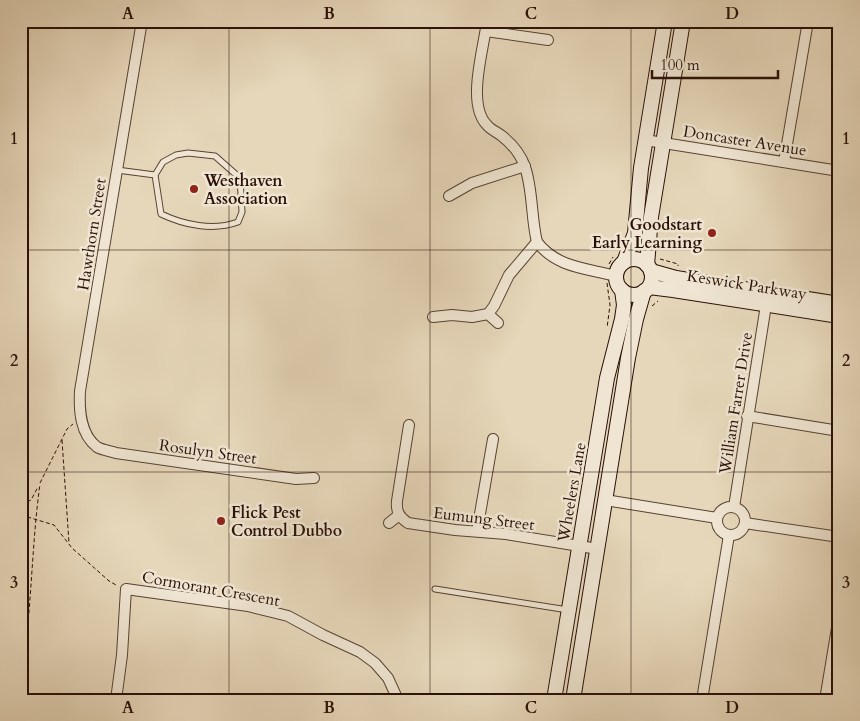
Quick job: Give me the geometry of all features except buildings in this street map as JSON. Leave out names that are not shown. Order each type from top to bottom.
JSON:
[{"type":"main road","points":[[624,262],[635,233],[638,188],[665,21]]},
{"type":"main road","points":[[573,700],[633,334],[646,289],[651,282],[649,233],[683,21]]},
{"type":"main road","points":[[646,289],[633,294],[622,290],[616,276],[620,265],[634,259],[644,261],[649,268]]},
{"type":"main road","name":"Keswick Parkway","points":[[649,268],[676,278],[839,304]]},
{"type":"main road","name":"Keswick Parkway","points":[[646,289],[673,290],[839,316]]},
{"type":"main road","name":"Wheelers Lane","points":[[554,700],[607,378],[622,319],[624,305],[622,290]]},
{"type":"street","name":"Hawthorn Street","points":[[98,448],[84,430],[81,417],[80,391],[142,21]]},
{"type":"street","points":[[784,162],[808,21]]},
{"type":"street","points":[[548,40],[486,26],[477,87],[480,117],[487,126],[511,143],[525,166],[537,242],[544,252],[553,259],[565,264],[616,276]]},
{"type":"street","name":"Doncaster Avenue","points":[[645,140],[839,171]]},
{"type":"street","points":[[449,196],[472,182],[525,166]]},
{"type":"street","points":[[433,317],[452,315],[472,317],[488,314],[509,275],[537,242]]},
{"type":"street","name":"William Farrer Drive","points":[[734,507],[766,305]]},
{"type":"street","points":[[488,314],[498,323]]},
{"type":"street","points":[[747,416],[839,431]]},
{"type":"street","points":[[390,523],[399,515],[396,508],[409,426]]},
{"type":"street","points":[[477,531],[493,439]]},
{"type":"street","name":"Rosulyn Street","points":[[98,448],[116,453],[296,480],[314,478]]},
{"type":"street","points":[[605,500],[717,518]]},
{"type":"street","points":[[725,508],[738,508],[744,514],[744,527],[738,533],[729,535],[721,531],[717,518],[718,514],[725,508]]},
{"type":"street","name":"Eumung Street","points":[[399,515],[408,522],[454,530],[477,531],[598,549]]},
{"type":"street","points":[[745,523],[839,537]]},
{"type":"street","points":[[702,700],[729,535]]},
{"type":"street","name":"Cormorant Crescent","points":[[116,700],[122,655],[126,589],[248,606],[288,616],[360,652],[375,663],[388,678],[398,700]]},
{"type":"street","points":[[825,700],[839,616]]},
{"type":"lane","points":[[188,153],[215,156],[240,178],[242,212],[238,222],[225,227],[203,226],[174,220],[161,214],[155,175],[163,162],[176,156],[188,153]]},
{"type":"lane","points":[[117,170],[155,175]]},
{"type":"lane","points":[[435,589],[569,610]]},
{"type":"path","points":[[21,504],[31,500],[66,429],[81,417]]},
{"type":"path","points":[[62,439],[70,545]]},
{"type":"path","points":[[21,678],[28,638],[35,519],[40,484]]},
{"type":"path","points":[[21,515],[54,525],[70,545],[108,582],[126,589]]},
{"type":"place","name":"Westhaven Association","points":[[194,189]]},
{"type":"place","name":"Goodstart Early Learning","points":[[712,233]]},
{"type":"place","name":"Flick Pest Control Dubbo","points":[[221,521]]}]
